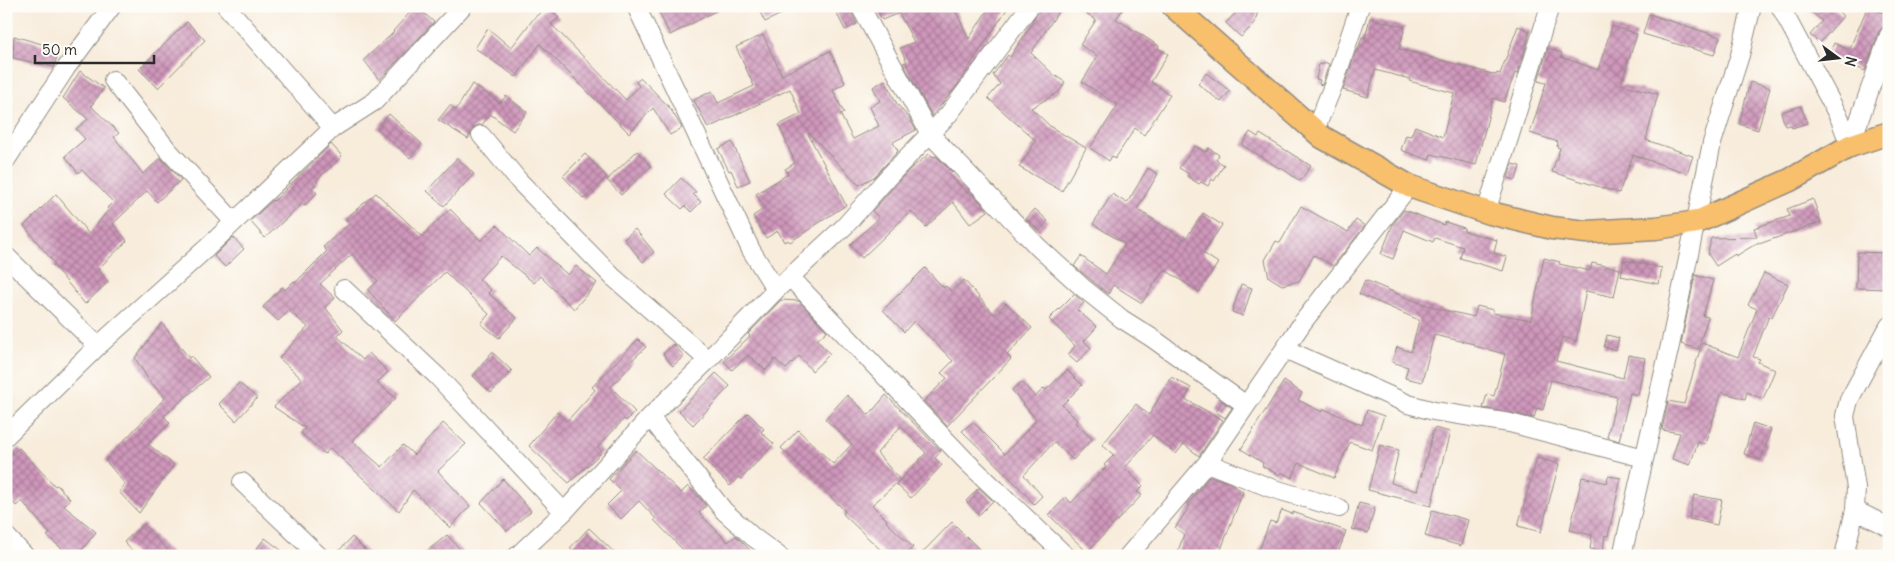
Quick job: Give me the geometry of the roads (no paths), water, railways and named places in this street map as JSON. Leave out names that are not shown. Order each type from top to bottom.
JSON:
[{"type":"main road","points":[[1172,6],[1322,137],[1409,186],[1486,212],[1552,228],[1586,232],[1656,228],[1697,222],[1790,180],[1850,146],[1889,133]]},
{"type":"street","points":[[6,160],[66,68],[112,6]]},
{"type":"street","points":[[226,6],[334,128]]},
{"type":"street","points":[[6,436],[98,346],[334,128],[375,101],[462,6]]},
{"type":"street","points":[[636,6],[751,250],[776,290]]},
{"type":"street","points":[[860,6],[930,134],[1038,247],[1082,287],[1122,318],[1246,404]]},
{"type":"street","points":[[517,556],[564,512],[650,417],[776,290],[845,226],[888,176],[948,115],[1030,6]]},
{"type":"street","points":[[1315,130],[1333,86],[1360,6]]},
{"type":"street","points":[[1486,212],[1550,6]]},
{"type":"street","points":[[1622,556],[1697,222],[1712,143],[1740,55],[1752,6]]},
{"type":"street","points":[[1780,6],[1840,119],[1850,146]]},
{"type":"street","points":[[1850,146],[1889,35]]},
{"type":"street","points":[[113,80],[167,149],[234,222]]},
{"type":"street","points":[[482,135],[519,181],[613,277],[708,360]]},
{"type":"street","points":[[1128,556],[1207,463],[1303,322],[1409,186]]},
{"type":"street","points":[[6,256],[98,346]]},
{"type":"street","points":[[791,278],[965,460],[1066,556]]},
{"type":"street","points":[[344,289],[438,377],[564,512]]},
{"type":"street","points":[[1844,556],[1855,510],[1856,488],[1846,416],[1849,400],[1889,326]]},
{"type":"street","points":[[1285,349],[1408,404],[1434,411],[1510,423],[1644,458]]},
{"type":"street","points":[[650,417],[724,511],[753,537],[779,556]]},
{"type":"street","points":[[1207,463],[1271,488],[1339,508]]},
{"type":"street","points":[[242,482],[319,556]]},
{"type":"street","points":[[1855,510],[1889,527]]},
{"type":"street","points":[[6,536],[25,556]]}]
